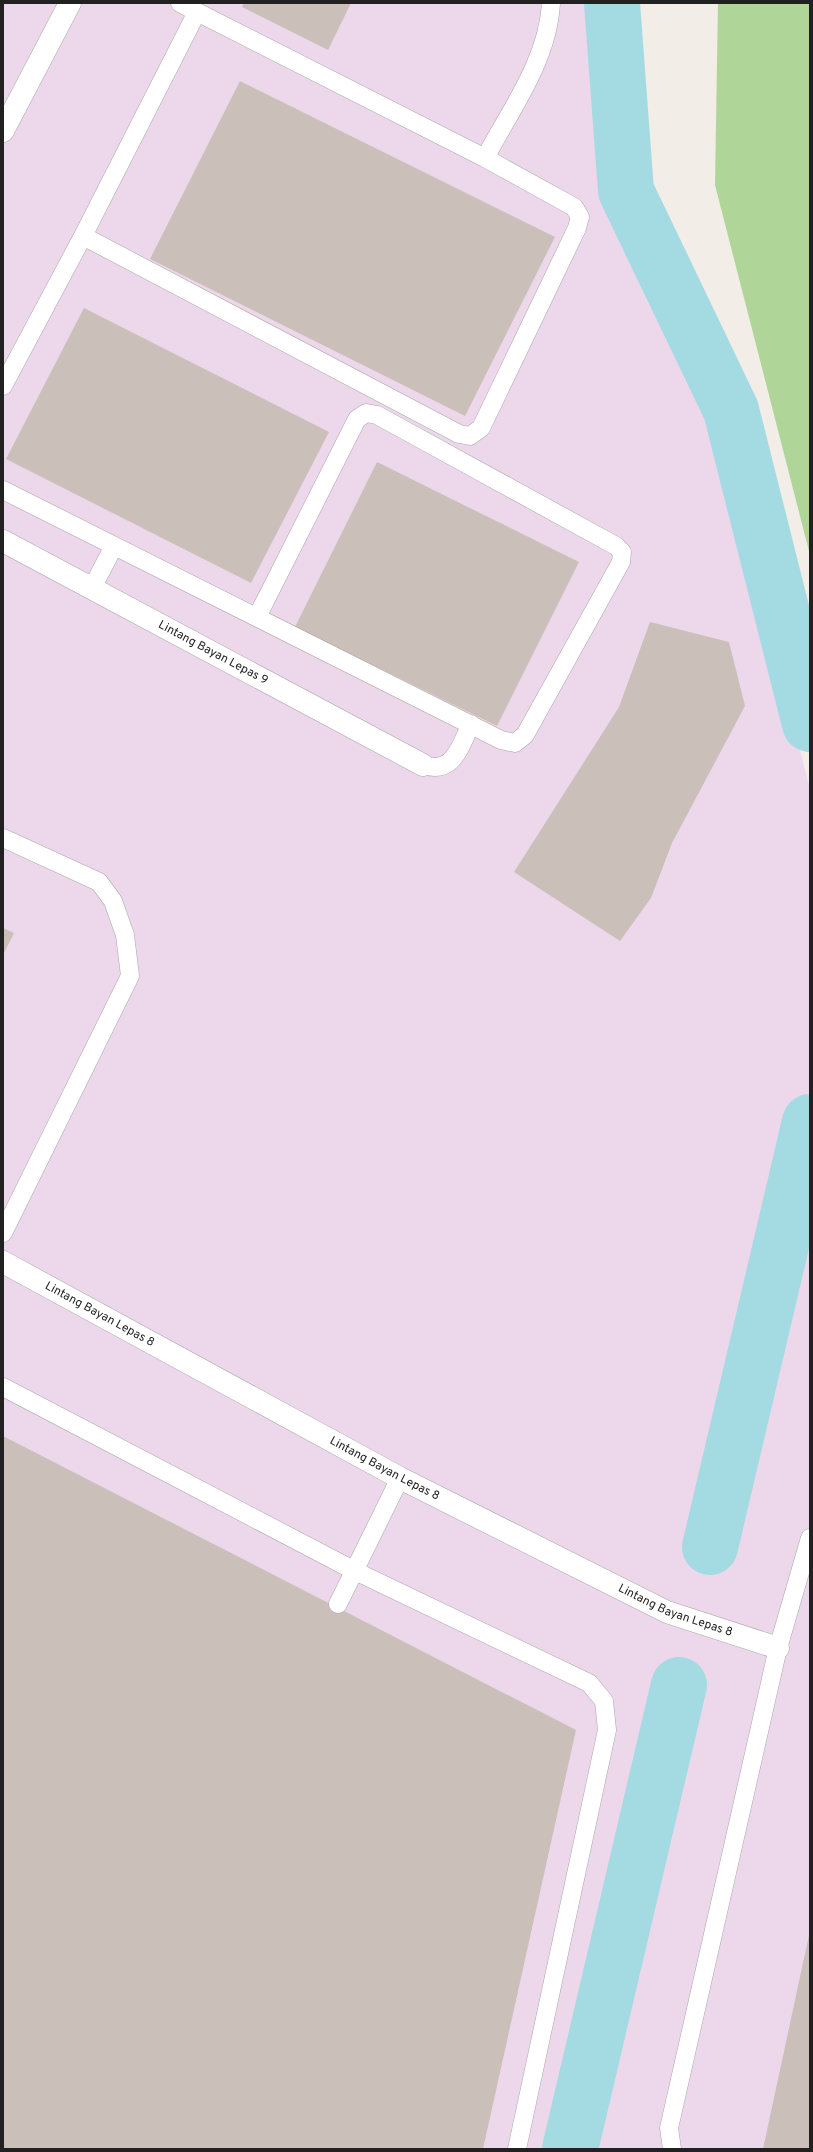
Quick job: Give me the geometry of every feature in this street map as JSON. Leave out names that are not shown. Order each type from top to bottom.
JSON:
[{"type":"street","points":[[3,131],[70,3]]},
{"type":"street","name":"Lintang Bayan Lepas 9","points":[[3,541],[423,765]]},
{"type":"street","name":"Lintang Bayan Lepas 8","points":[[3,1262],[400,1478],[667,1612],[778,1648]]},
{"type":"lane","points":[[83,236],[458,434],[470,436],[481,428],[577,228],[580,217],[574,208],[485,158],[180,3]]},
{"type":"lane","points":[[485,158],[542,53],[550,22],[551,3]]},
{"type":"lane","points":[[3,386],[83,236],[198,12]]},
{"type":"lane","points":[[3,490],[502,740],[515,743],[525,735],[621,562],[622,552],[616,546],[377,415],[366,413],[357,419],[257,617]]},
{"type":"lane","points":[[92,588],[114,546]]},
{"type":"lane","points":[[423,765],[437,767],[450,762],[456,755],[471,724]]},
{"type":"lane","points":[[3,838],[99,882],[113,901],[125,935],[130,976],[3,1232]]},
{"type":"lane","points":[[3,1386],[355,1571],[589,1683],[604,1701],[607,1730],[517,2149]]},
{"type":"lane","points":[[338,1604],[400,1478]]},
{"type":"lane","points":[[672,2149],[669,2128],[778,1648],[810,1538]]},
{"type":"shaded area","points":[[3,3],[587,3],[599,186],[713,415],[810,789],[810,2149],[3,2149]]},
{"type":"green space","points":[[718,3],[810,3],[810,555],[715,185]]},
{"type":"building","points":[[244,3],[351,3],[328,50],[242,7]]},
{"type":"building","points":[[240,81],[555,237],[465,416],[150,259]]},
{"type":"building","points":[[84,308],[329,432],[251,583],[6,459]]},
{"type":"building","points":[[377,462],[579,562],[497,726],[295,627]]},
{"type":"building","points":[[650,622],[729,642],[745,706],[672,843],[651,898],[620,941],[514,872],[619,707]]},
{"type":"building","points":[[3,928],[14,933],[3,955]]},
{"type":"building","points":[[3,1436],[576,1730],[483,2149],[3,2149]]},
{"type":"building","points":[[809,1935],[810,2149],[763,2149]]},
{"type":"waterway","points":[[612,3],[626,191],[731,410],[810,724]]},
{"type":"waterway","points":[[710,1547],[810,1122]]},
{"type":"waterway","points":[[570,2149],[679,1685]]}]
